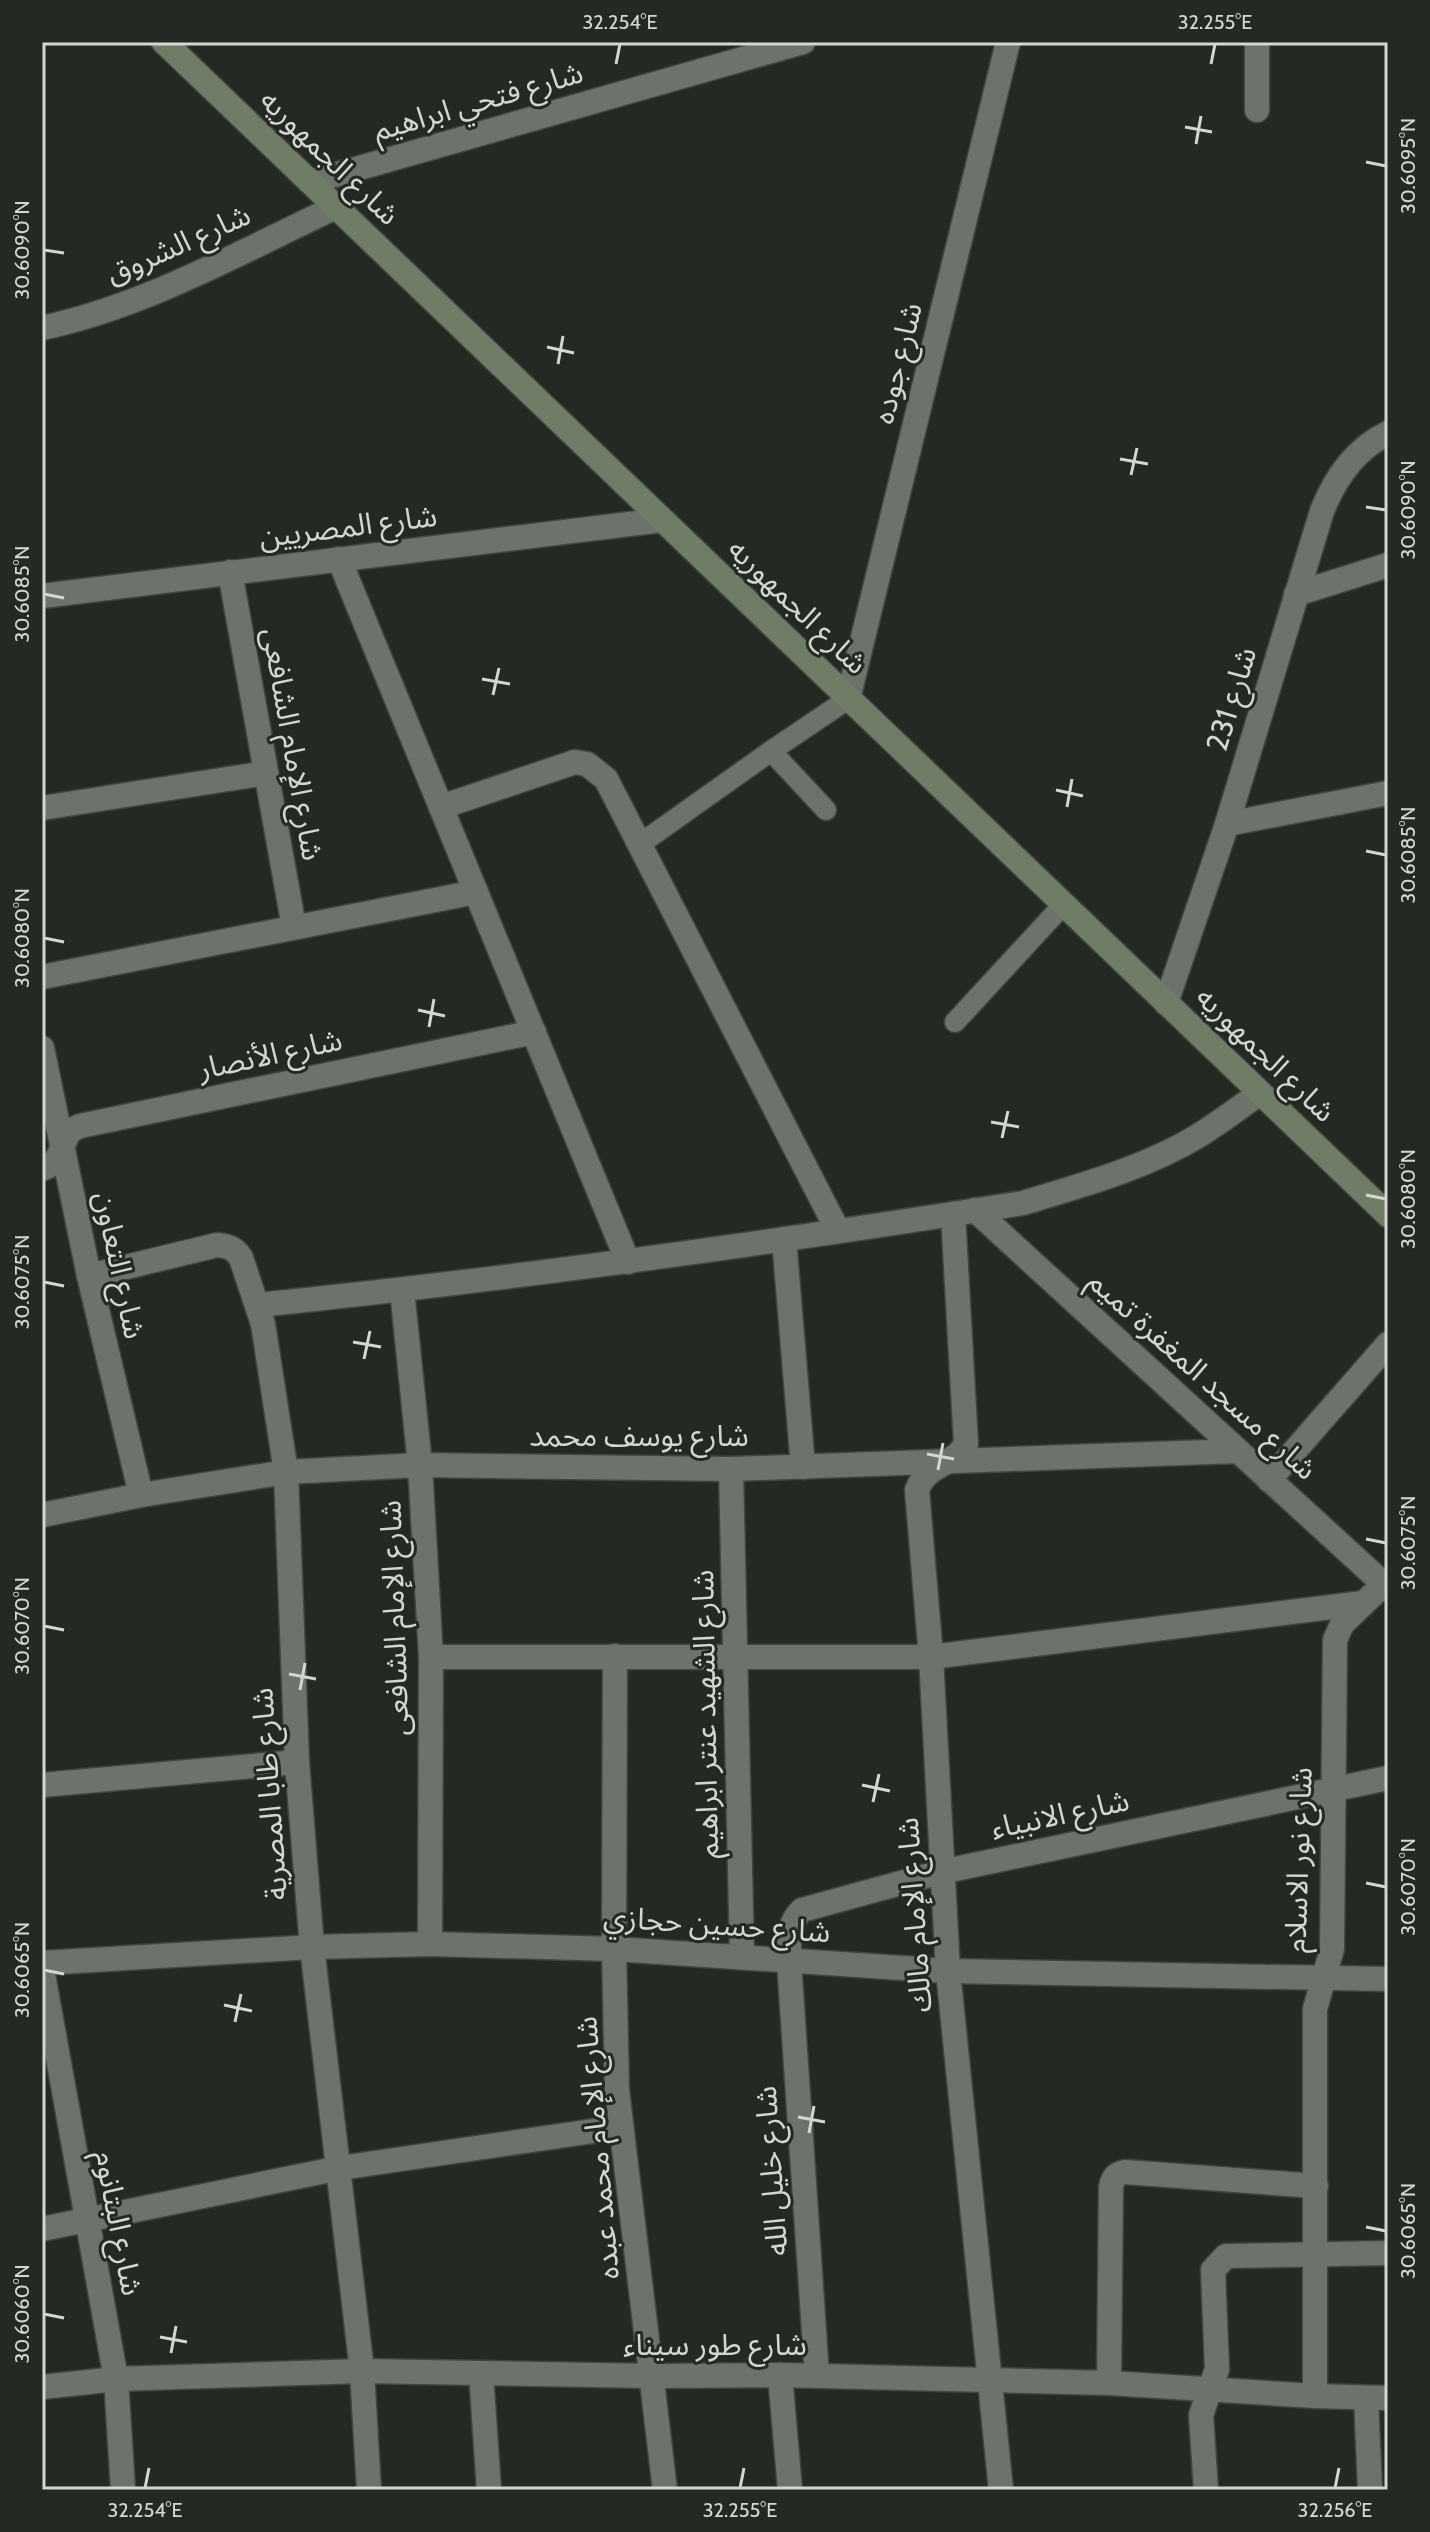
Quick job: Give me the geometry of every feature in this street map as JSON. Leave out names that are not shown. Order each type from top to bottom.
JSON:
[{"type":"main road","name":"شارع الجمهوريه","points":[[164,42],[1063,905],[1385,1208]]},
{"type":"street","name":"شارع فتحي ابراهيم","points":[[310,182],[803,42]]},
{"type":"street","name":"شارع جوده","points":[[848,699],[1008,42]]},
{"type":"street","points":[[1257,42],[1257,110]]},
{"type":"street","name":"شارع الشروق","points":[[42,328],[126,305],[336,207]]},
{"type":"street","name":"شارع 231","points":[[1166,1003],[1227,824],[1331,488],[1361,451],[1388,433]]},
{"type":"street","name":"شارع المصريين","points":[[42,596],[662,520]]},
{"type":"street","points":[[339,559],[628,1262]]},
{"type":"street","points":[[1296,594],[1388,565]]},
{"type":"street","name":"شارع الإمام الشافعى","points":[[230,572],[294,927]]},
{"type":"street","points":[[441,807],[575,762],[587,764],[606,779],[838,1231]]},
{"type":"street","points":[[42,808],[266,773]]},
{"type":"street","points":[[1227,824],[1388,793]]},
{"type":"street","points":[[42,977],[476,892]]},
{"type":"street","name":"شارع الأنصار","points":[[42,1169],[54,1163],[70,1131],[80,1126],[534,1032]]},
{"type":"street","name":"شارع التعاون","points":[[42,1048],[89,1276],[141,1495]]},
{"type":"street","points":[[258,1305],[628,1262],[1023,1203],[1140,1165],[1197,1136],[1260,1093]]},
{"type":"street","name":"شارع مسجد المغفرة تميم","points":[[964,1212],[1238,1451],[1386,1586]]},
{"type":"street","name":"شارع الإمام مالك","points":[[964,1212],[966,1444],[959,1454],[924,1476],[917,1490],[931,1657],[948,1971],[1001,2490]]},
{"type":"street","points":[[784,1239],[803,1467]]},
{"type":"street","name":"شارع طابا المصرية","points":[[89,1276],[217,1245],[227,1246],[236,1250],[241,1258],[258,1305],[286,1472],[297,1762],[312,1947],[362,2371],[369,2490]]},
{"type":"street","name":"شارع الإمام الشافعى","points":[[402,1290],[420,1465],[431,1657],[430,1944]]},
{"type":"street","points":[[1269,1480],[1388,1344]]},
{"type":"street","name":"شارع يوسف محمد","points":[[42,1515],[141,1495],[286,1472],[420,1465],[731,1469],[1238,1451]]},
{"type":"street","name":"شارع الشهيد عنتر ابراهيم","points":[[731,1469],[742,1957]]},
{"type":"street","name":"شارع نور الاسلام","points":[[1315,2396],[1315,2009],[1332,1949],[1335,1640],[1338,1629],[1363,1603],[1386,1586]]},
{"type":"street","points":[[431,1657],[931,1657],[1363,1603]]},
{"type":"street","name":"شارع الإمام محمد عبده","points":[[615,1656],[617,2090],[665,2490]]},
{"type":"street","points":[[42,1785],[297,1762]]},
{"type":"street","name":"شارع الانبياء","points":[[789,1961],[792,1922],[802,1910],[941,1872],[1388,1778]]},
{"type":"street","name":"شارع حسين حجازي","points":[[42,1966],[312,1947],[430,1944],[614,1949],[948,1971],[1388,1979]]},
{"type":"street","name":"شارع خليل الله","points":[[789,1961],[817,2376]]},
{"type":"street","name":"شارع البتانوم","points":[[42,1966],[116,2379],[123,2490]]},
{"type":"street","points":[[42,2229],[340,2168],[621,2127]]},
{"type":"street","points":[[1109,2383],[1111,2187],[1117,2173],[1316,2186]]},
{"type":"street","points":[[1206,2490],[1201,2415],[1217,2369],[1213,2270],[1216,2265],[1226,2256],[1388,2253]]},
{"type":"street","name":"شارع طور سيناء","points":[[42,2387],[116,2379],[362,2371],[780,2375],[1109,2383],[1377,2398]]},
{"type":"street","points":[[481,2373],[489,2490]]},
{"type":"street","points":[[780,2375],[790,2490]]},
{"type":"street","points":[[1370,2490],[1377,2398]]},
{"type":"lane","points":[[640,844],[848,699]]},
{"type":"lane","points":[[771,751],[826,810]]},
{"type":"lane","points":[[955,1022],[1063,905]]}]
